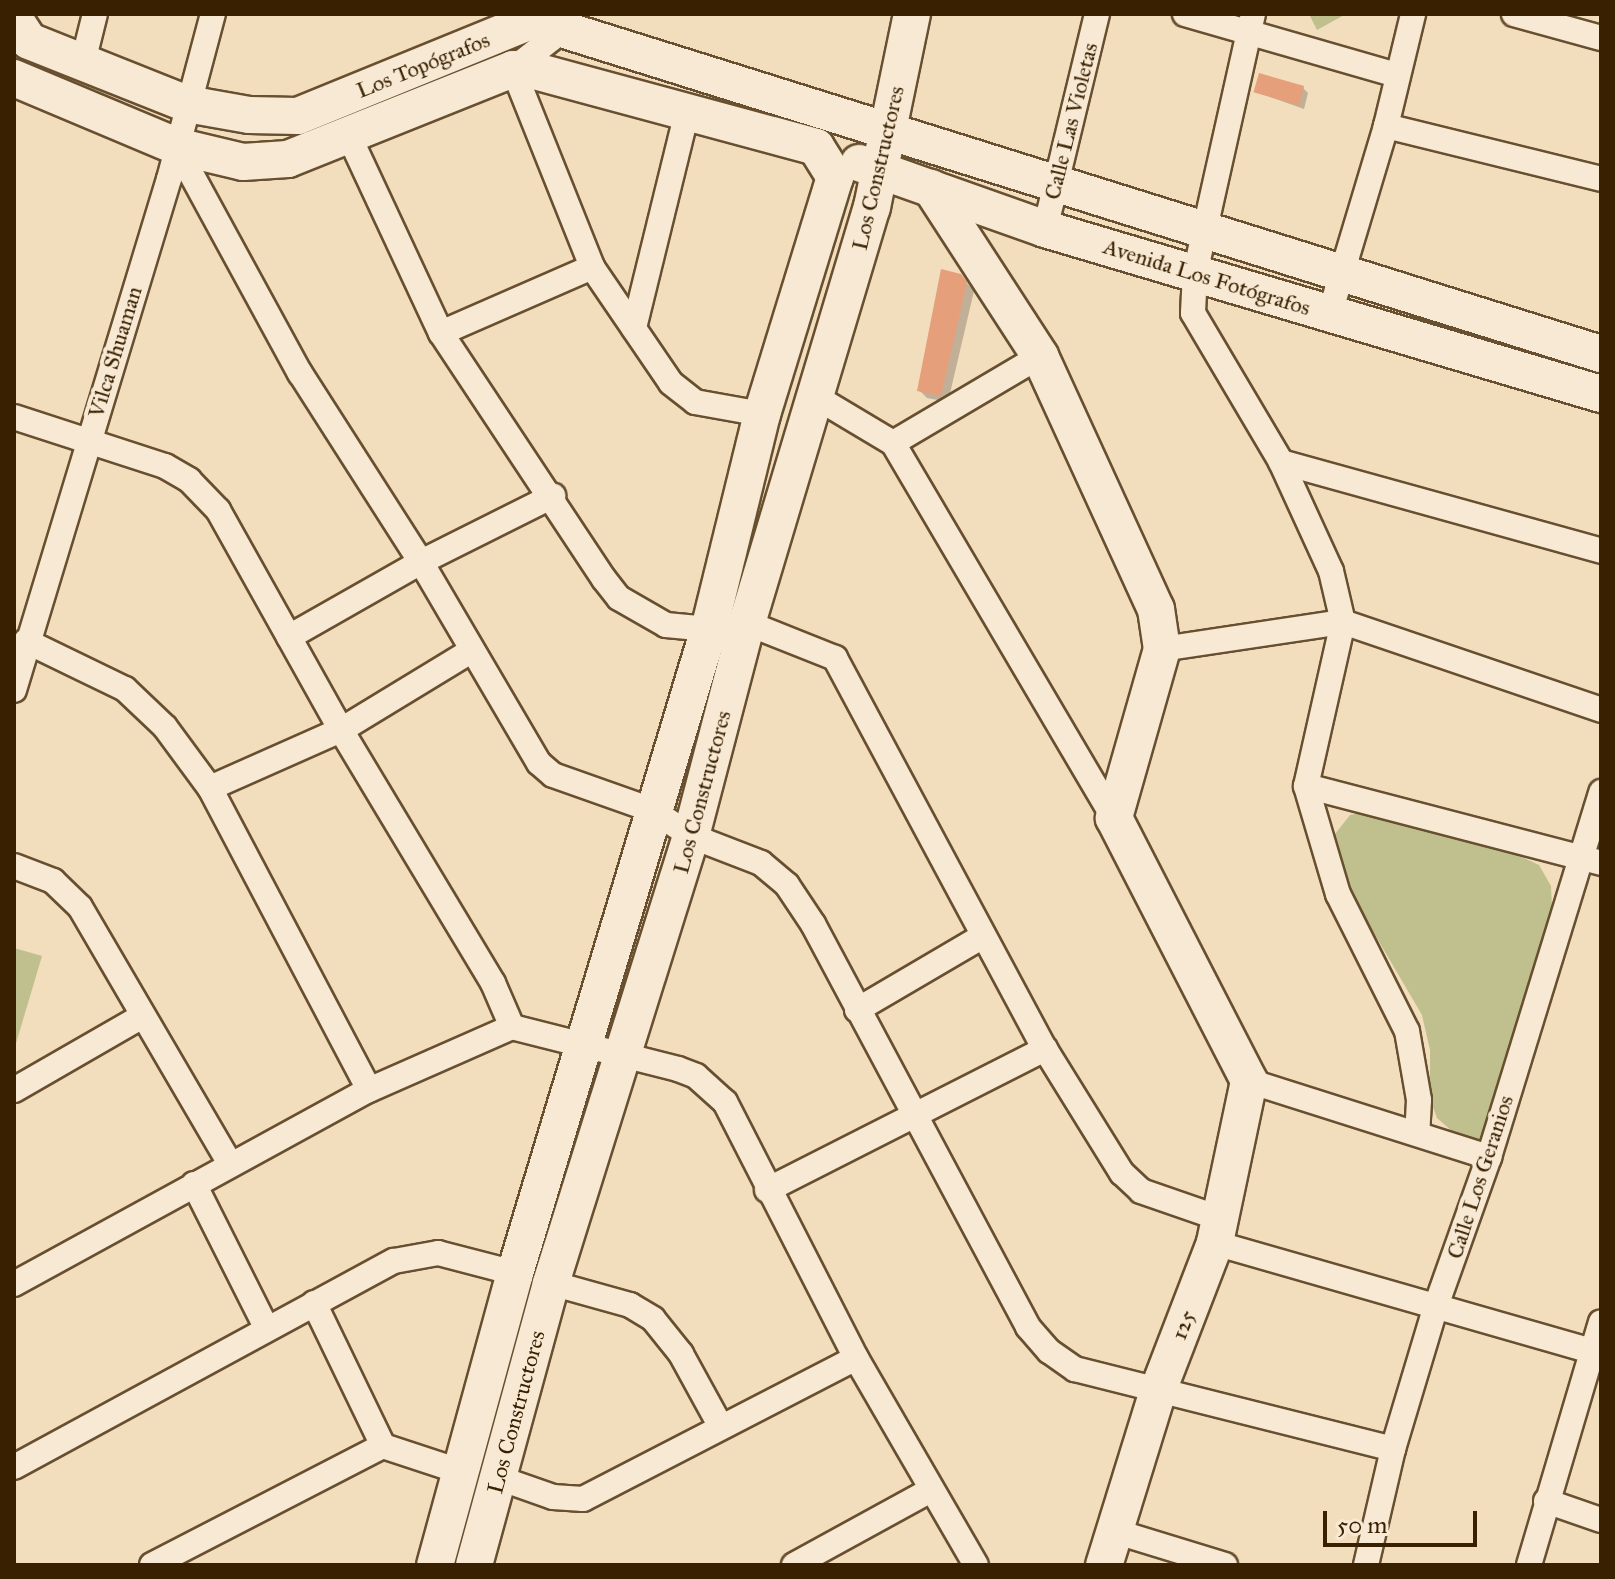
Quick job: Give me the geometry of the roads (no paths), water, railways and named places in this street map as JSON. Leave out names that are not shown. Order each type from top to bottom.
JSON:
[{"type":"main road","name":"Los Constructores","points":[[474,1565],[551,1283],[691,836],[747,623],[816,397],[880,170],[912,14]]},
{"type":"main road","name":"Los Topógrafos","points":[[19,38],[187,104],[298,116],[543,20]]},
{"type":"main road","points":[[543,20],[888,135],[1601,354]]},
{"type":"main road","name":"Los Topógrafos","points":[[14,78],[176,146],[258,161],[288,159],[513,69],[816,147]]},
{"type":"main road","name":"Los Constructores","points":[[435,1565],[515,1273],[709,629],[762,414],[832,189],[835,177],[816,147]]},
{"type":"main road","name":"Avenida Los Fotógrafos","points":[[816,147],[1045,229],[1601,394]]},
{"type":"main road","points":[[931,188],[1040,356],[1156,609],[1162,649],[1114,818],[1249,1081]]},
{"type":"main road","name":"125","points":[[1109,1548],[1158,1391],[1217,1230],[1249,1081]]},
{"type":"street","points":[[83,62],[95,14]]},
{"type":"street","name":"Vilca Shuaman","points":[[14,690],[26,641],[25,604],[86,443],[213,14]]},
{"type":"street","name":"Calle Las Violetas","points":[[1045,229],[1097,14]]},
{"type":"street","points":[[1185,14],[1251,23],[1396,75]]},
{"type":"street","points":[[1330,313],[1386,126],[1413,14]]},
{"type":"street","points":[[1514,14],[1601,38]]},
{"type":"street","points":[[543,20],[513,69],[592,267],[671,383],[695,402],[762,414]]},
{"type":"street","points":[[1251,23],[1195,273],[1193,313],[1281,462],[1331,571],[1343,622],[1306,786],[1338,894],[1407,1031],[1419,1100],[1417,1133]]},
{"type":"street","points":[[634,328],[687,113]]},
{"type":"street","points":[[1386,126],[1601,179]]},
{"type":"street","points":[[349,136],[441,333],[619,598],[666,625],[709,629],[747,623],[835,658],[1045,1049],[1122,1173],[1141,1191],[1217,1230],[1436,1306],[1597,1352]]},
{"type":"street","points":[[176,146],[300,373],[421,562],[539,763],[571,783],[652,810],[691,836],[775,873],[800,903],[1028,1327],[1049,1351],[1075,1369],[1393,1449]]},
{"type":"street","points":[[441,333],[592,267]]},
{"type":"street","points":[[893,443],[1040,356]]},
{"type":"street","points":[[816,397],[893,443],[1114,818]]},
{"type":"street","points":[[14,417],[86,443],[165,466],[205,494],[341,730],[493,983],[512,1027]]},
{"type":"street","points":[[1281,462],[1601,551]]},
{"type":"street","points":[[289,637],[421,562],[553,496]]},
{"type":"street","points":[[1162,649],[1343,622],[1601,710]]},
{"type":"street","points":[[26,641],[125,689],[165,727],[210,788],[369,1090]]},
{"type":"street","points":[[210,788],[341,730],[471,651]]},
{"type":"street","points":[[1306,786],[1590,860]]},
{"type":"street","name":"Calle Los Geranios","points":[[1366,1565],[1393,1449],[1436,1306],[1590,860],[1601,792]]},
{"type":"street","points":[[14,866],[70,893],[230,1164]]},
{"type":"street","points":[[857,1010],[983,936]]},
{"type":"street","points":[[14,1090],[141,1017]]},
{"type":"street","points":[[14,1284],[369,1090],[512,1027],[624,1053],[678,1069],[711,1087],[738,1121],[767,1190],[856,1358],[976,1565]]},
{"type":"street","points":[[767,1190],[1045,1049]]},
{"type":"street","points":[[1249,1081],[1489,1157]]},
{"type":"street","points":[[194,1184],[267,1329]]},
{"type":"street","points":[[14,1467],[314,1303],[417,1253],[459,1256],[515,1273]]},
{"type":"street","points":[[551,1283],[630,1305],[653,1319],[681,1354],[721,1427]]},
{"type":"street","points":[[314,1303],[383,1446]]},
{"type":"street","points":[[1529,1565],[1546,1501],[1597,1352],[1601,1322]]},
{"type":"street","points":[[499,1478],[553,1497],[583,1499],[856,1358]]},
{"type":"street","points":[[152,1565],[383,1446],[459,1471]]},
{"type":"street","points":[[794,1565],[931,1490]]},
{"type":"street","points":[[1546,1501],[1601,1520]]},
{"type":"street","points":[[1109,1548],[1225,1565]]}]
